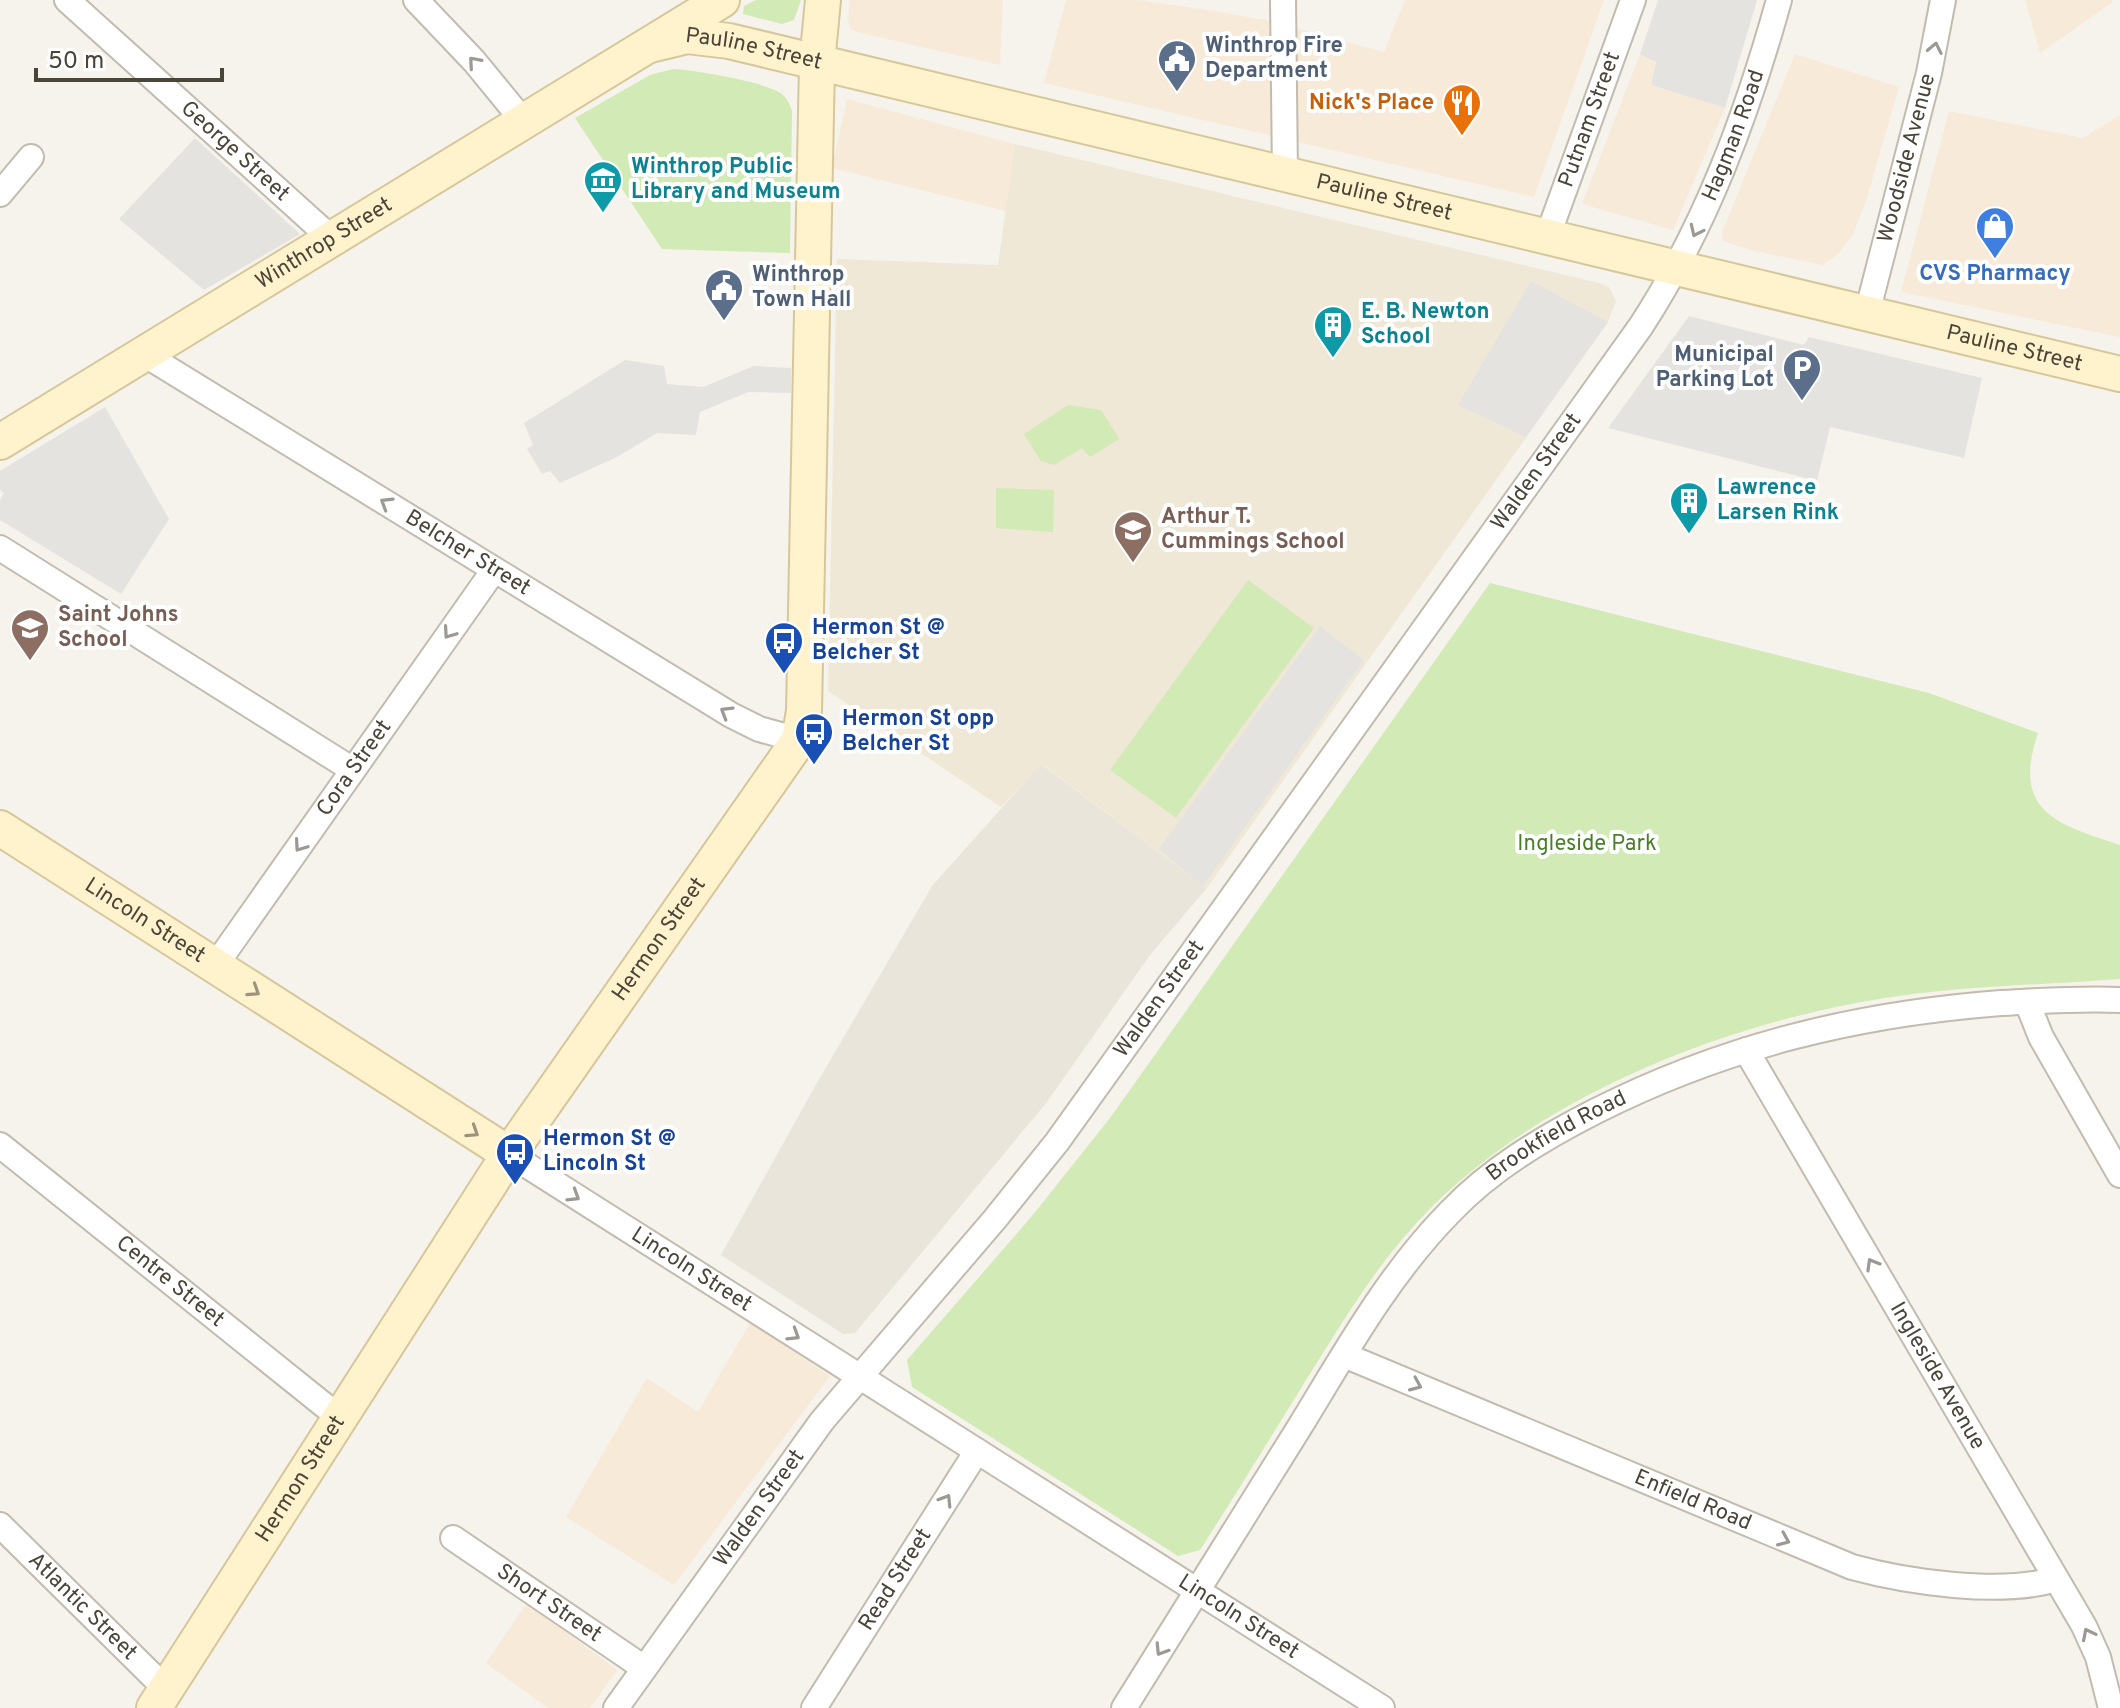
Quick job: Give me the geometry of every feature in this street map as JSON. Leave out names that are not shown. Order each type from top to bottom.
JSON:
[{"type":"main road","name":"Winthrop Street","points":[[0,442],[722,0]]},
{"type":"main road","points":[[817,63],[823,0]]},
{"type":"main road","name":"Pauline Street","points":[[650,45],[677,37],[705,37],[2120,374]]},
{"type":"main road","name":"Hermon Street","points":[[160,1698],[509,1154],[799,740],[804,711],[817,63]]},
{"type":"main road","name":"Lincoln Street","points":[[0,828],[509,1154]]},
{"type":"street","name":"George Street","points":[[67,0],[332,239]]},
{"type":"street","points":[[416,0],[474,61],[524,122]]},
{"type":"street","points":[[1283,0],[1285,175]]},
{"type":"street","name":"Putnam Street","points":[[1547,238],[1633,0]]},
{"type":"street","name":"Hagman Road","points":[[1677,268],[1732,145],[1779,0]]},
{"type":"street","name":"Woodside Avenue","points":[[1867,313],[1929,73],[1943,0]]},
{"type":"street","points":[[0,194],[31,157]]},
{"type":"street","name":"Walden Street","points":[[616,1708],[806,1442],[1019,1190],[1121,1056],[1641,326],[1677,268]]},
{"type":"street","name":"Belcher Street","points":[[144,354],[731,715],[759,729],[799,740]]},
{"type":"street","points":[[0,548],[353,770]]},
{"type":"street","name":"Cora Street","points":[[215,966],[494,570]]},
{"type":"street","name":"Brookfield Road","points":[[1124,1708],[1344,1355],[1410,1257],[1452,1210],[1488,1177],[1542,1141],[1629,1095],[1679,1072],[1746,1050],[1864,1019],[1936,1009],[2027,1002],[2120,1000]]},
{"type":"street","points":[[2027,1002],[2041,1037],[2120,1175]]},
{"type":"street","name":"Ingleside Avenue","points":[[1746,1050],[2092,1641],[2111,1708]]},
{"type":"street","name":"Centre Street","points":[[0,1145],[340,1418]]},
{"type":"street","name":"Lincoln Street","points":[[509,1154],[1382,1708]]},
{"type":"street","name":"Enfield Road","points":[[1344,1355],[1852,1567],[1946,1584],[2028,1586],[2056,1579]]},
{"type":"street","name":"Read Street","points":[[814,1708],[977,1451]]},
{"type":"street","name":"Atlantic Street","points":[[0,1525],[160,1698]]},
{"type":"street","name":"Short Street","points":[[453,1538],[644,1668]]},
{"type":"shaded area","points":[[850,0],[1003,0],[1000,65],[850,29]]},
{"type":"shaded area","points":[[1066,0],[1138,0],[1214,11],[1265,20],[1384,52],[1405,0],[1604,0],[1534,197],[1044,83]]},
{"type":"shaded area","points":[[1658,0],[1757,0],[1725,108],[1651,85],[1656,62],[1640,54]]},
{"type":"shaded area","points":[[2025,0],[2111,0],[2113,2],[2040,53]]},
{"type":"shaded area","points":[[1640,54],[1656,62],[1651,85],[1725,108],[1673,230],[1582,204]]},
{"type":"shaded area","points":[[1795,54],[1899,87],[1866,201],[1853,234],[1839,253],[1823,265],[1723,241],[1722,232]]},
{"type":"shaded area","points":[[847,99],[1015,144],[1006,211],[832,168]]},
{"type":"shaded area","points":[[1949,111],[2083,138],[2120,115],[2120,337],[1901,292]]},
{"type":"shaded area","points":[[195,138],[300,234],[204,290],[119,219]]},
{"type":"shaded area","name":"Arthur T. Cummings School","points":[[1015,144],[1599,283],[1609,287],[1616,301],[1608,322],[1207,888],[1042,764],[1001,807],[828,691],[837,259],[998,265]]},
{"type":"shaded area","points":[[1531,281],[1608,322],[1526,437],[1458,405]]},
{"type":"shaded area","name":"Municipal Parking Lot","points":[[1689,316],[1804,345],[1809,337],[1982,378],[1964,458],[1830,427],[1817,481],[1608,428]]},
{"type":"shaded area","points":[[625,360],[664,366],[667,384],[703,387],[754,366],[791,368],[791,393],[748,392],[700,412],[696,435],[657,433],[617,457],[560,483],[550,471],[542,474],[527,449],[533,445],[524,423]]},
{"type":"shaded area","points":[[105,407],[169,519],[121,594],[0,520],[0,500],[4,493],[0,490],[0,471]]},
{"type":"shaded area","points":[[1320,626],[1364,660],[1203,886],[1159,849]]},
{"type":"shaded area","points":[[1041,764],[1207,888],[1150,955],[1047,1102],[855,1333],[843,1334],[721,1255],[932,886]]},
{"type":"shaded area","points":[[750,1323],[830,1376],[674,1585],[566,1517],[647,1378],[698,1412]]},
{"type":"shaded area","points":[[527,1603],[617,1670],[590,1708],[548,1708],[486,1663]]},
{"type":"green space","points":[[756,0],[801,0],[794,20],[782,24],[743,14],[744,6]]},
{"type":"green space","points":[[673,69],[746,81],[774,90],[787,100],[792,111],[790,253],[662,249],[575,118],[650,75]]},
{"type":"green space","points":[[1068,405],[1101,410],[1119,439],[1090,457],[1082,448],[1054,465],[1041,461],[1024,434]]},
{"type":"green space","points":[[996,488],[1054,490],[1053,532],[996,528]]},
{"type":"green space","points":[[1248,580],[1314,628],[1176,818],[1110,770]]},
{"type":"green space","name":"Ingleside Park","points":[[1490,583],[1929,693],[2038,733],[2031,760],[2035,798],[2045,811],[2059,821],[2120,845],[2120,979],[1943,991],[1821,1010],[1689,1050],[1561,1110],[1503,1147],[1450,1189],[1405,1236],[1353,1306],[1200,1550],[1178,1556],[912,1387],[907,1360],[1032,1216],[1110,1118]]},
{"type":"place","name":"Winthrop Fire Department","points":[[1177,93]]},
{"type":"place","name":"Nick's Place","points":[[1462,137]]},
{"type":"place","name":"Winthrop Public Library and Museum","points":[[603,214]]},
{"type":"place","name":"CVS Pharmacy","points":[[1995,260]]},
{"type":"place","name":"Winthrop Town Hall","points":[[724,322]]},
{"type":"place","name":"E. B. Newton School","points":[[1333,359]]},
{"type":"place","name":"Municipal Parking Lot","points":[[1802,402]]},
{"type":"place","name":"Lawrence Larsen Rink","points":[[1689,535]]},
{"type":"place","name":"Arthur T. Cummings School","points":[[1133,564]]},
{"type":"place","name":"Saint Johns School","points":[[30,662]]},
{"type":"place","name":"Hermon St @ Belcher St","points":[[784,675]]},
{"type":"place","name":"Hermon St opp Belcher St","points":[[814,766]]},
{"type":"place","name":"Hermon St @ Lincoln St","points":[[515,1186]]}]
